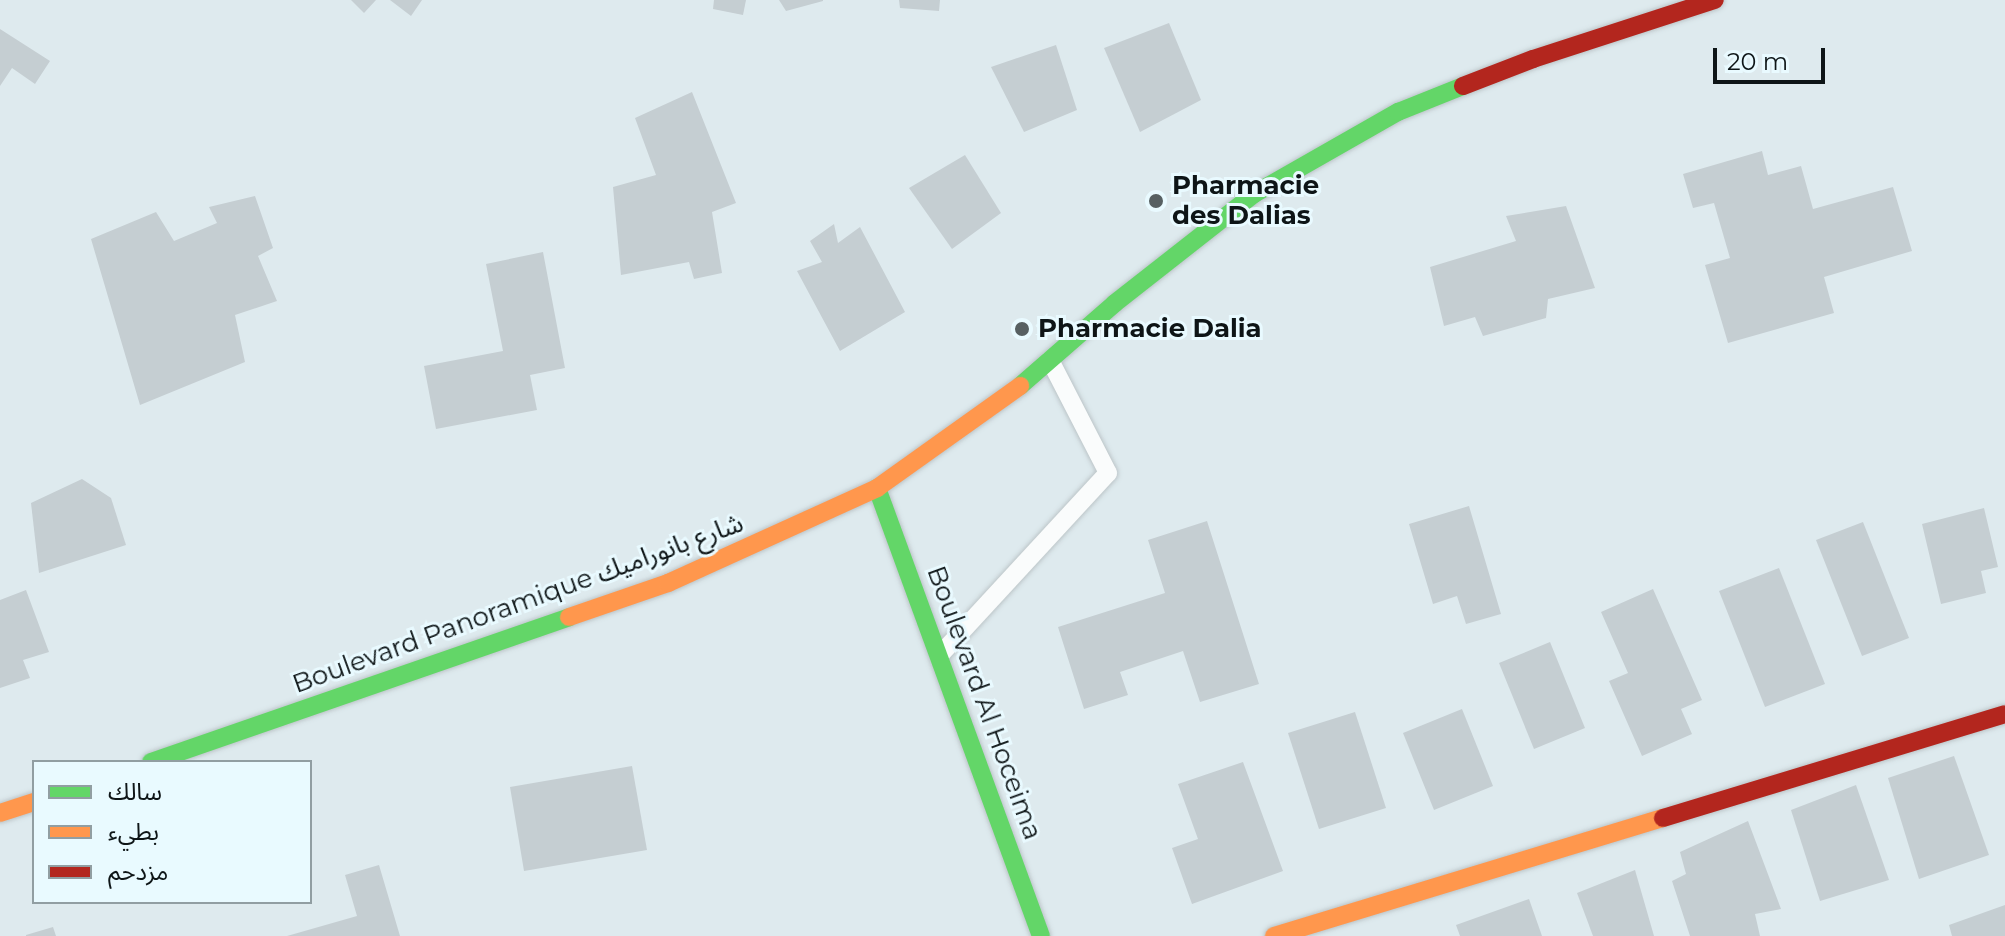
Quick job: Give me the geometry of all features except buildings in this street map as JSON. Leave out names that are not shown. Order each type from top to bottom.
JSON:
[{"type":"main road","name":"Boulevard Panoramique شارع بانوراميك","points":[[157,760],[668,583],[877,488],[981,418],[1115,303],[1254,194],[1398,112],[1533,59],[1715,0]]},
{"type":"main road","name":"Boulevard Al Hoceima","points":[[877,488],[1041,936]]},
{"type":"main road","points":[[1274,936],[2005,714]]},
{"type":"main road","points":[[0,813],[32,803]]},
{"type":"lane","points":[[939,656],[1108,473],[1050,360]]},
{"type":"traffic: fast","points":[[1020,386],[1115,303],[1254,194],[1398,112],[1463,86]]},
{"type":"traffic: fast","points":[[877,488],[1041,936]]},
{"type":"traffic: fast","points":[[157,760],[569,617]]},
{"type":"traffic: slow","points":[[569,617],[668,583],[877,488],[1020,386]]},
{"type":"traffic: slow","points":[[0,813],[32,803]]},
{"type":"traffic: slow","points":[[1274,936],[1663,818]]},
{"type":"traffic: jam","points":[[1463,86],[1533,59],[1715,0]]},
{"type":"traffic: jam","points":[[1663,818],[2005,714]]},
{"type":"place","name":"Pharmacie des Dalias","points":[[1156,201]]},
{"type":"place","name":"Pharmacie Dalia","points":[[1022,329]]}]
